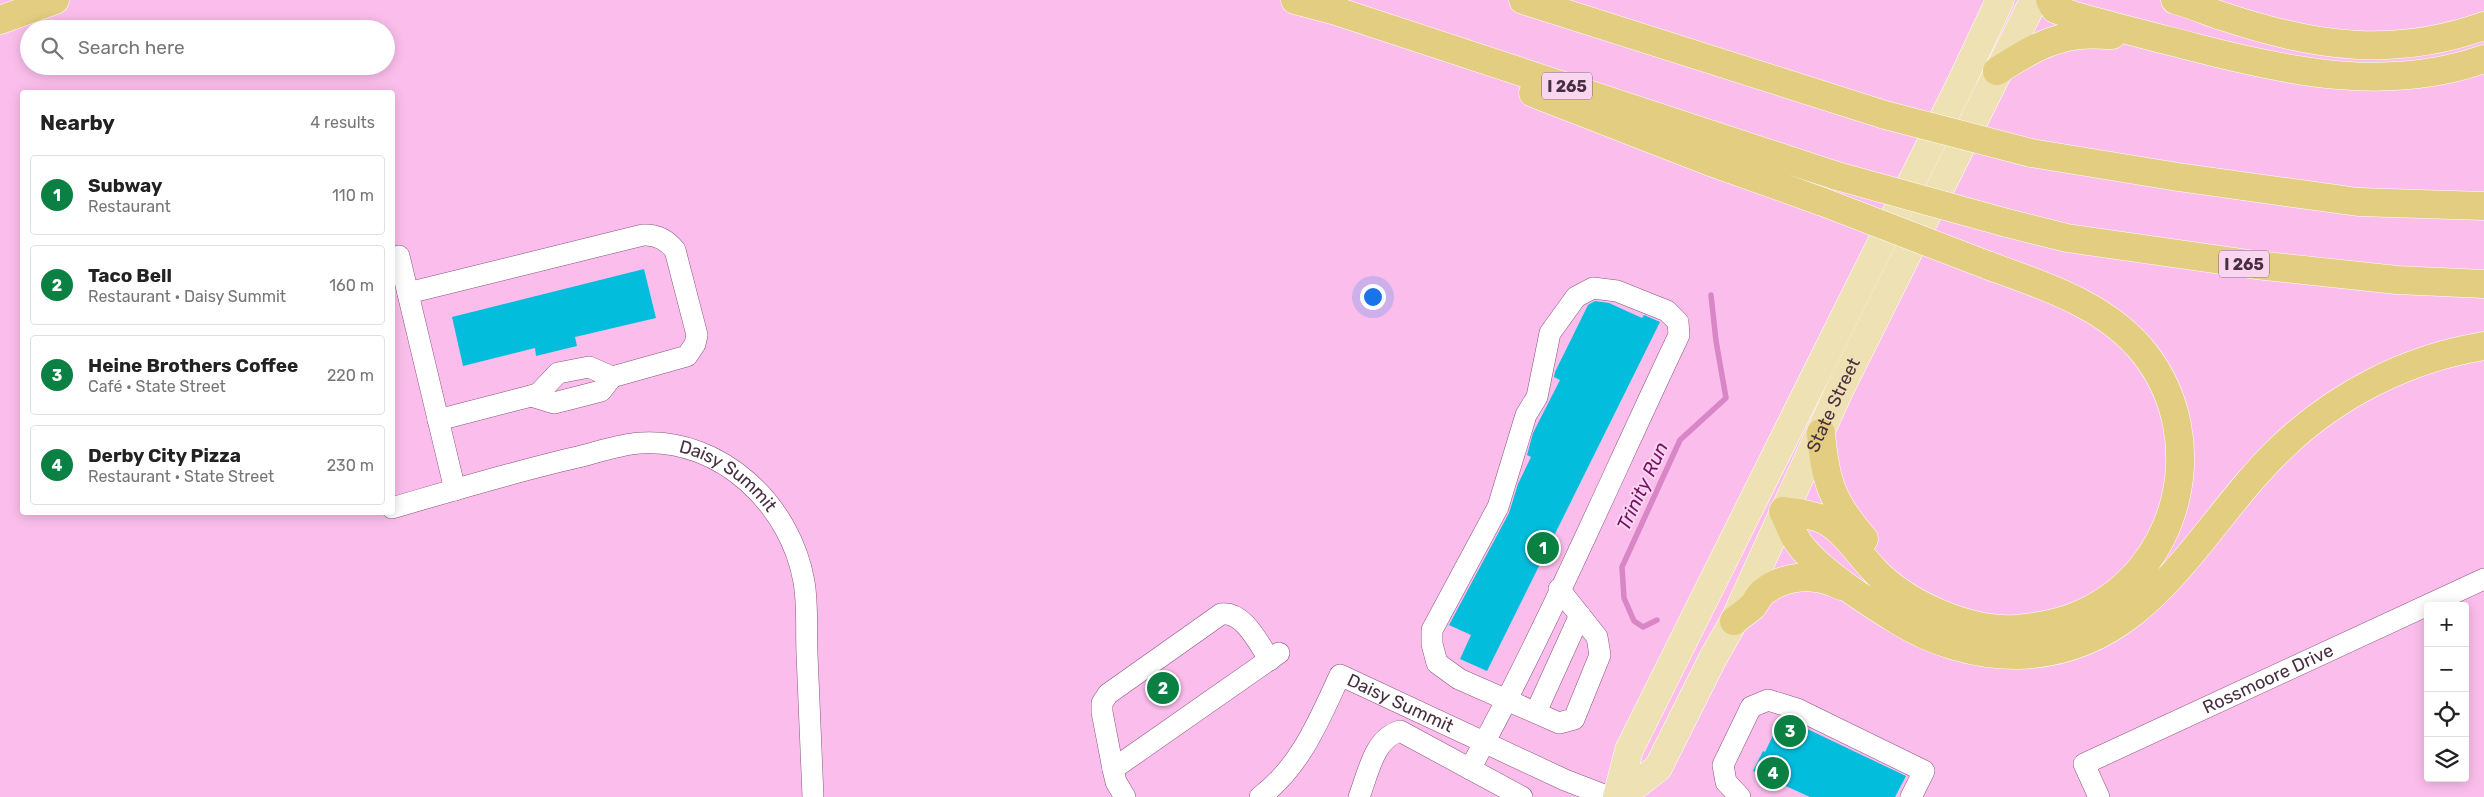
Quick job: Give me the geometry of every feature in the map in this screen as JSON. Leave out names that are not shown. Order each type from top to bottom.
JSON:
[{"type":"highway","points":[[0,20],[55,0]]},
{"type":"highway","points":[[1291,0],[1708,161],[1823,202],[2049,288],[2087,307],[2119,328],[2145,353],[2162,383],[2176,415],[2181,450],[2180,484],[2171,517],[2157,547],[2136,574],[2112,596],[2082,614],[2049,625],[2014,629],[1974,624],[1950,617],[1896,591],[1840,533],[1824,520],[1783,511]]},
{"type":"highway","name":"I 265","points":[[1296,0],[1336,11],[1837,176],[2067,238],[2256,265],[2371,277],[2484,284]]},
{"type":"highway","points":[[1523,0],[1885,115],[2031,152],[2178,177],[2358,202],[2484,206]]},
{"type":"highway","points":[[2050,0],[2055,8],[2139,33],[2259,64],[2337,76],[2411,76],[2447,70],[2484,59]]},
{"type":"highway","points":[[2180,1],[2226,18],[2290,35],[2358,46],[2427,43],[2484,26]]},
{"type":"highway","points":[[1998,71],[2029,51],[2058,38],[2082,34],[2111,35],[2139,33]]},
{"type":"highway","points":[[1734,621],[1752,607],[1762,594],[1777,584],[1805,576],[1832,581],[1906,625],[1936,639],[1967,649],[1999,655],[2033,655],[2058,650],[2098,636],[2128,618],[2154,595],[2253,477],[2312,421],[2347,397],[2385,376],[2426,360],[2484,346]]},
{"type":"highway","points":[[1821,433],[1824,466],[1836,502],[1847,519],[1880,559],[1921,603]]},
{"type":"highway","points":[[1783,511],[1798,542],[1812,559],[1877,607]]},
{"type":"main road","name":"State Street","points":[[1619,797],[1629,750],[1961,83],[2000,0]]},
{"type":"main road","name":"State Street","points":[[1619,797],[1658,768],[1713,658],[1734,621],[1841,387],[2034,0]]},
{"type":"main road","points":[[1755,497],[1783,511]]},
{"type":"street","points":[[408,293],[643,235],[654,235],[668,242],[676,254],[696,339],[690,354],[683,358],[612,377],[595,369],[583,367],[558,373],[540,392],[531,396],[438,420]]},
{"type":"street","points":[[399,256],[455,490]]},
{"type":"street","points":[[1470,769],[1508,699],[1559,588],[1678,335],[1678,322],[1667,311],[1617,291],[1593,288],[1576,297],[1550,333],[1537,397],[1526,415],[1498,507],[1432,630],[1432,644],[1437,663],[1459,679],[1508,699],[1559,724],[1574,719],[1600,655],[1597,637],[1559,588]]},
{"type":"street","name":"Daisy Summit","points":[[395,507],[545,465],[640,443],[663,443],[691,450],[728,466],[748,480],[778,514],[794,546],[804,582],[813,797]]},
{"type":"street","name":"Rossmoore Drive","points":[[2099,797],[2084,764],[2484,579]]},
{"type":"street","points":[[1113,769],[1274,656],[1239,617],[1229,613],[1221,614],[1108,694],[1102,703],[1102,712],[1113,769],[1116,782],[1124,797]]},
{"type":"street","points":[[1536,712],[1580,614]]},
{"type":"street","name":"Daisy Summit","points":[[1260,797],[1279,782],[1296,761],[1340,675],[1484,742]]},
{"type":"street","points":[[1740,797],[1726,782],[1723,765],[1751,706],[1768,700],[1786,704],[1924,771],[1911,797]]},
{"type":"street","points":[[1359,797],[1377,749],[1390,734],[1400,731],[1522,797]]},
{"type":"street","points":[[1484,742],[1565,780],[1610,797]]},
{"type":"building","points":[[644,269],[656,318],[575,337],[577,346],[536,356],[535,348],[463,366],[452,317]]},
{"type":"building","points":[[1595,301],[1609,303],[1642,318],[1644,315],[1660,322],[1487,671],[1460,659],[1471,635],[1449,625],[1509,513],[1518,484],[1531,457],[1527,455],[1533,433],[1560,380],[1554,377],[1555,372],[1588,305]]},
{"type":"building","points":[[1782,717],[1906,776],[1895,797],[1810,797],[1753,771],[1763,751],[1765,752]]},
{"type":"waterway","name":"Trinity Run","points":[[1657,620],[1643,627],[1634,621],[1624,598],[1622,567],[1680,440],[1726,398],[1716,341],[1711,295]]},
{"type":"place","name":"Subway","points":[[1543,548]]},
{"type":"place","name":"Taco Bell","points":[[1163,688]]},
{"type":"place","name":"Heine Brothers Coffee","points":[[1790,731]]},
{"type":"place","name":"Derby City Pizza","points":[[1773,773]]}]
